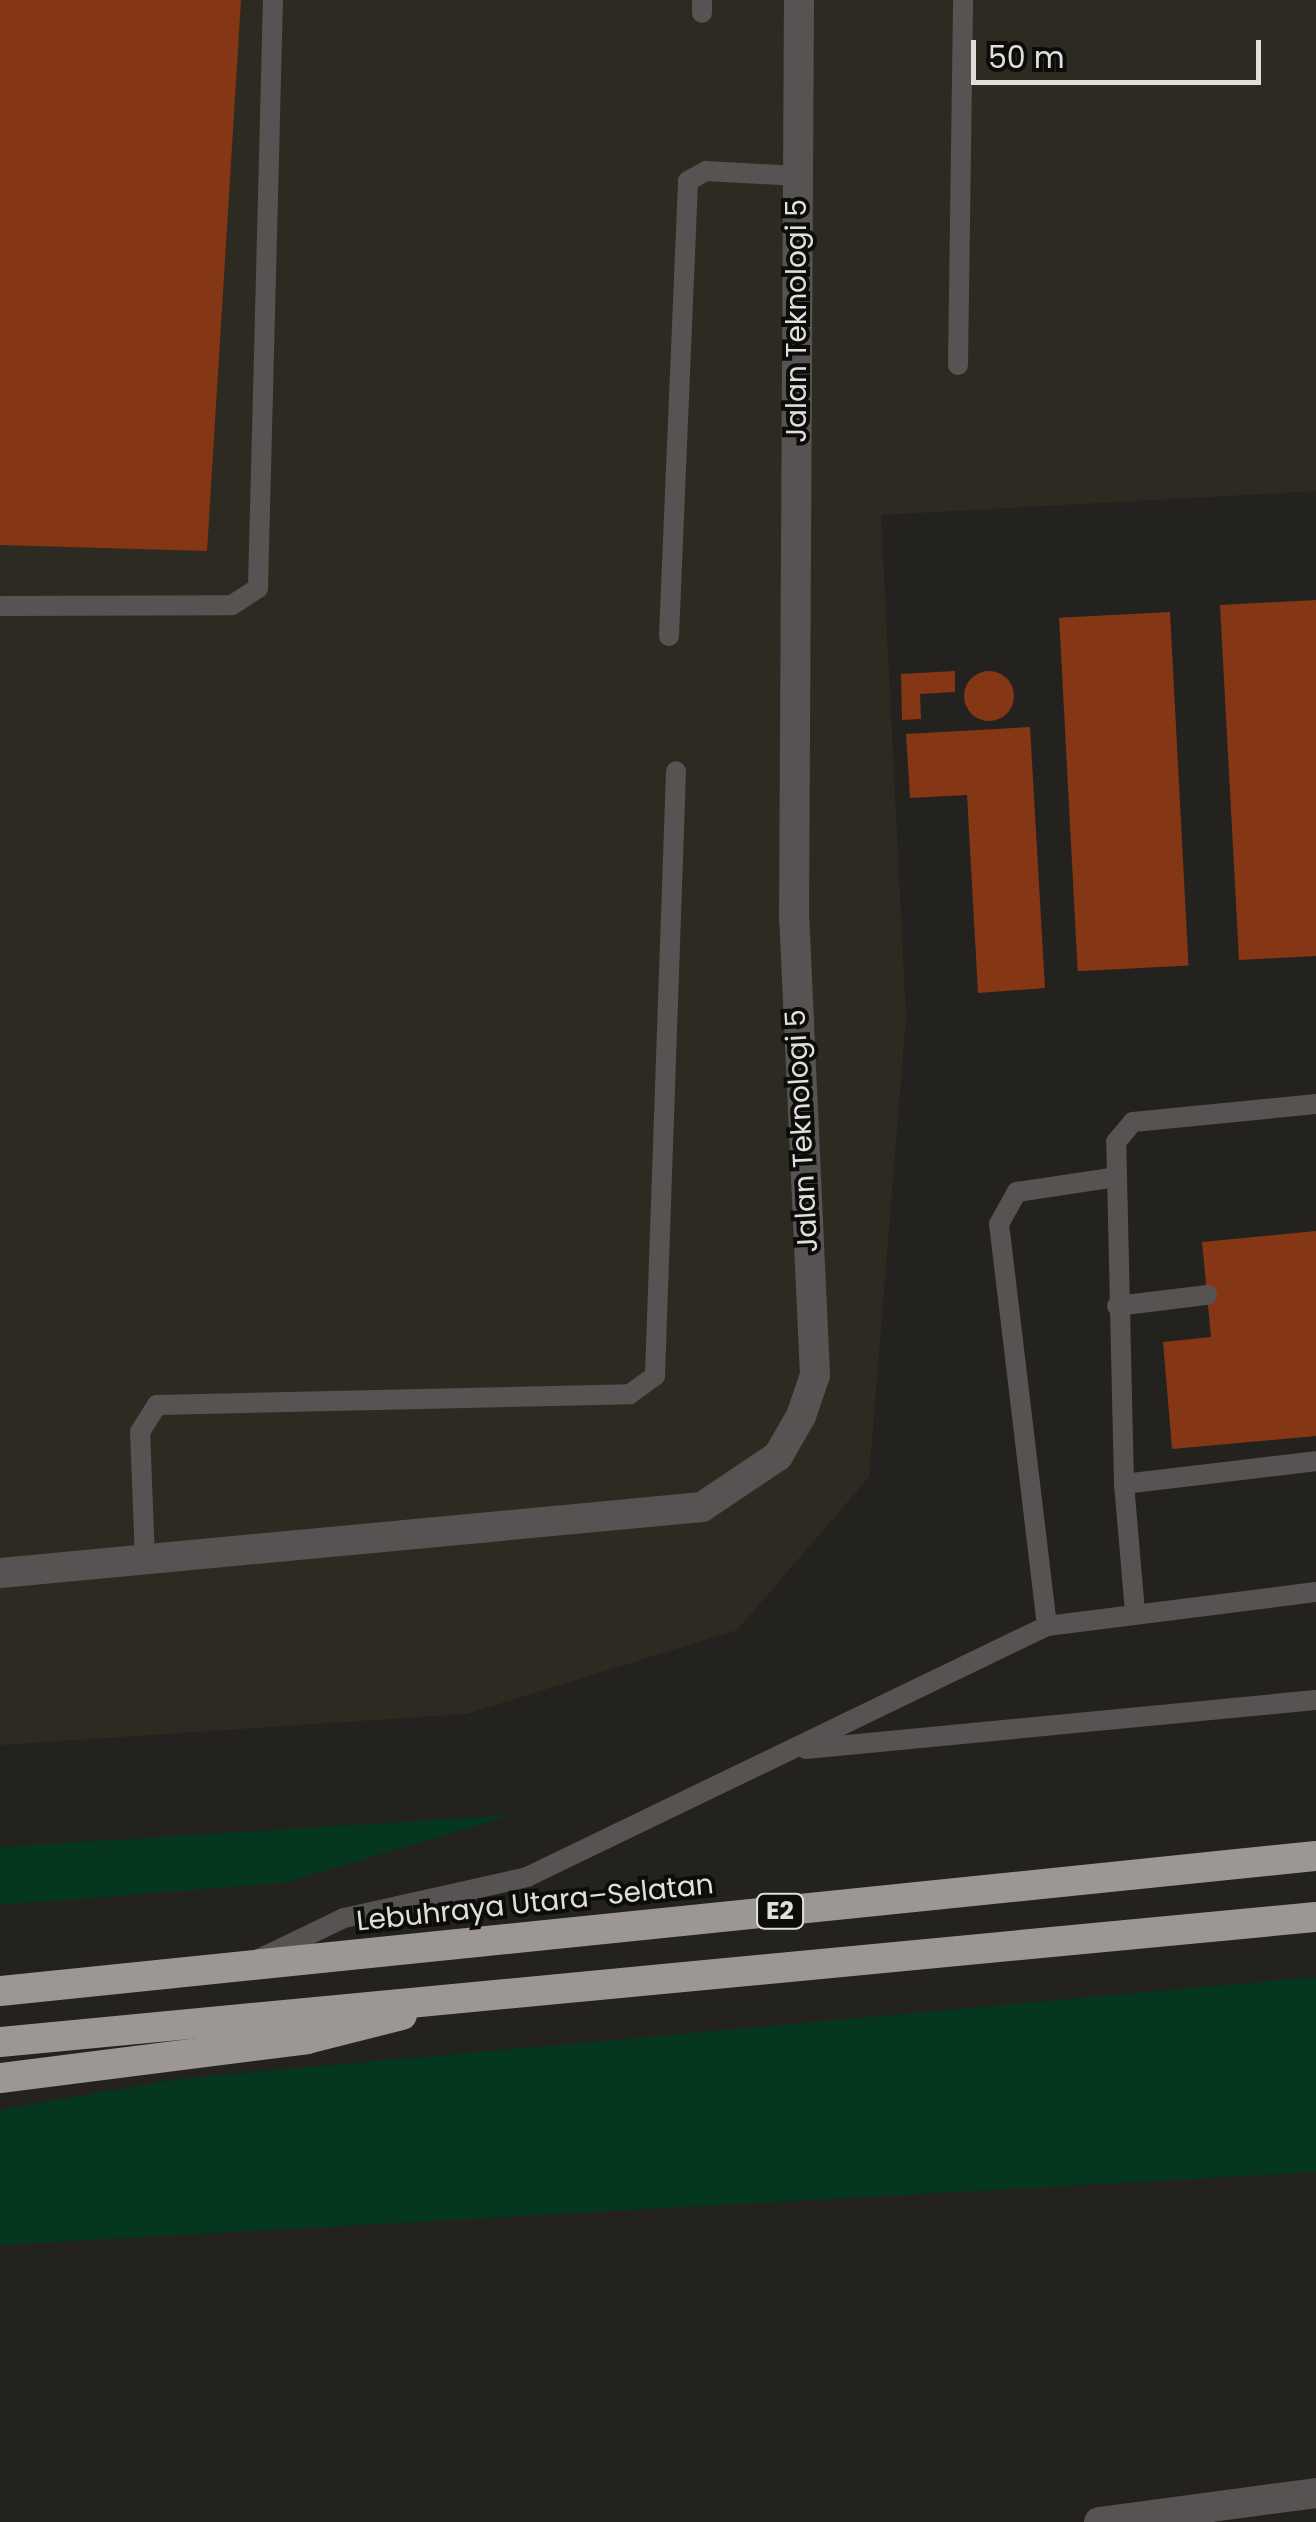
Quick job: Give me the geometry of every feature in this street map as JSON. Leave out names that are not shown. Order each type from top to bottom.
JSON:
[{"type":"highway","name":"Lebuhraya Utara–Selatan","points":[[0,1991],[1316,1856]]},
{"type":"highway","name":"E2","points":[[0,2042],[502,1989],[1316,1917]]},
{"type":"highway","points":[[0,2078],[307,2040],[502,1989]]},
{"type":"street","name":"Jalan Teknologi 5","points":[[0,1572],[702,1508],[778,1456],[801,1416],[815,1375],[794,920],[800,0]]},
{"type":"street","points":[[1100,2522],[1316,2493]]},
{"type":"lane","points":[[0,606],[232,605],[258,588],[273,0]]},
{"type":"lane","points":[[958,364],[963,0]]},
{"type":"lane","points":[[669,636],[688,181],[706,171],[798,176]]},
{"type":"lane","points":[[145,1560],[140,1432],[157,1405],[630,1394],[656,1376],[676,771]]},
{"type":"lane","points":[[1135,1612],[1124,1484],[1111,1178],[1116,1142],[1133,1122],[1316,1104]]},
{"type":"lane","points":[[1047,1626],[999,1224],[1017,1192],[1111,1178]]},
{"type":"lane","points":[[1117,1306],[1206,1295]]},
{"type":"lane","points":[[1124,1484],[1316,1461]]},
{"type":"lane","points":[[244,1966],[344,1918],[527,1876],[1047,1626],[1316,1592]]},
{"type":"lane","points":[[794,1750],[1316,1700]]},
{"type":"shaded area","points":[[0,0],[1316,0],[1316,491],[881,515],[906,1017],[869,1477],[737,1630],[466,1714],[0,1745]]},
{"type":"green space","points":[[513,1815],[284,1883],[0,1905],[0,1847]]},
{"type":"green space","points":[[1316,1977],[1316,2172],[0,2245],[0,2110],[177,2079]]},
{"type":"building","points":[[0,0],[241,0],[207,551],[0,545]]},
{"type":"building","points":[[1316,600],[1316,956],[1239,960],[1220,605]]},
{"type":"building","points":[[1170,612],[1189,966],[1078,971],[1059,618]]},
{"type":"building","points":[[955,671],[955,692],[920,694],[921,719],[902,720],[901,674]]},
{"type":"building","points":[[989,671],[1007,678],[1014,696],[1007,714],[989,721],[971,714],[964,696],[971,678]]},
{"type":"building","points":[[1030,727],[1045,988],[978,993],[967,795],[910,798],[906,734]]},
{"type":"building","points":[[1316,1231],[1316,1436],[1172,1449],[1163,1342],[1211,1337],[1202,1242]]}]
